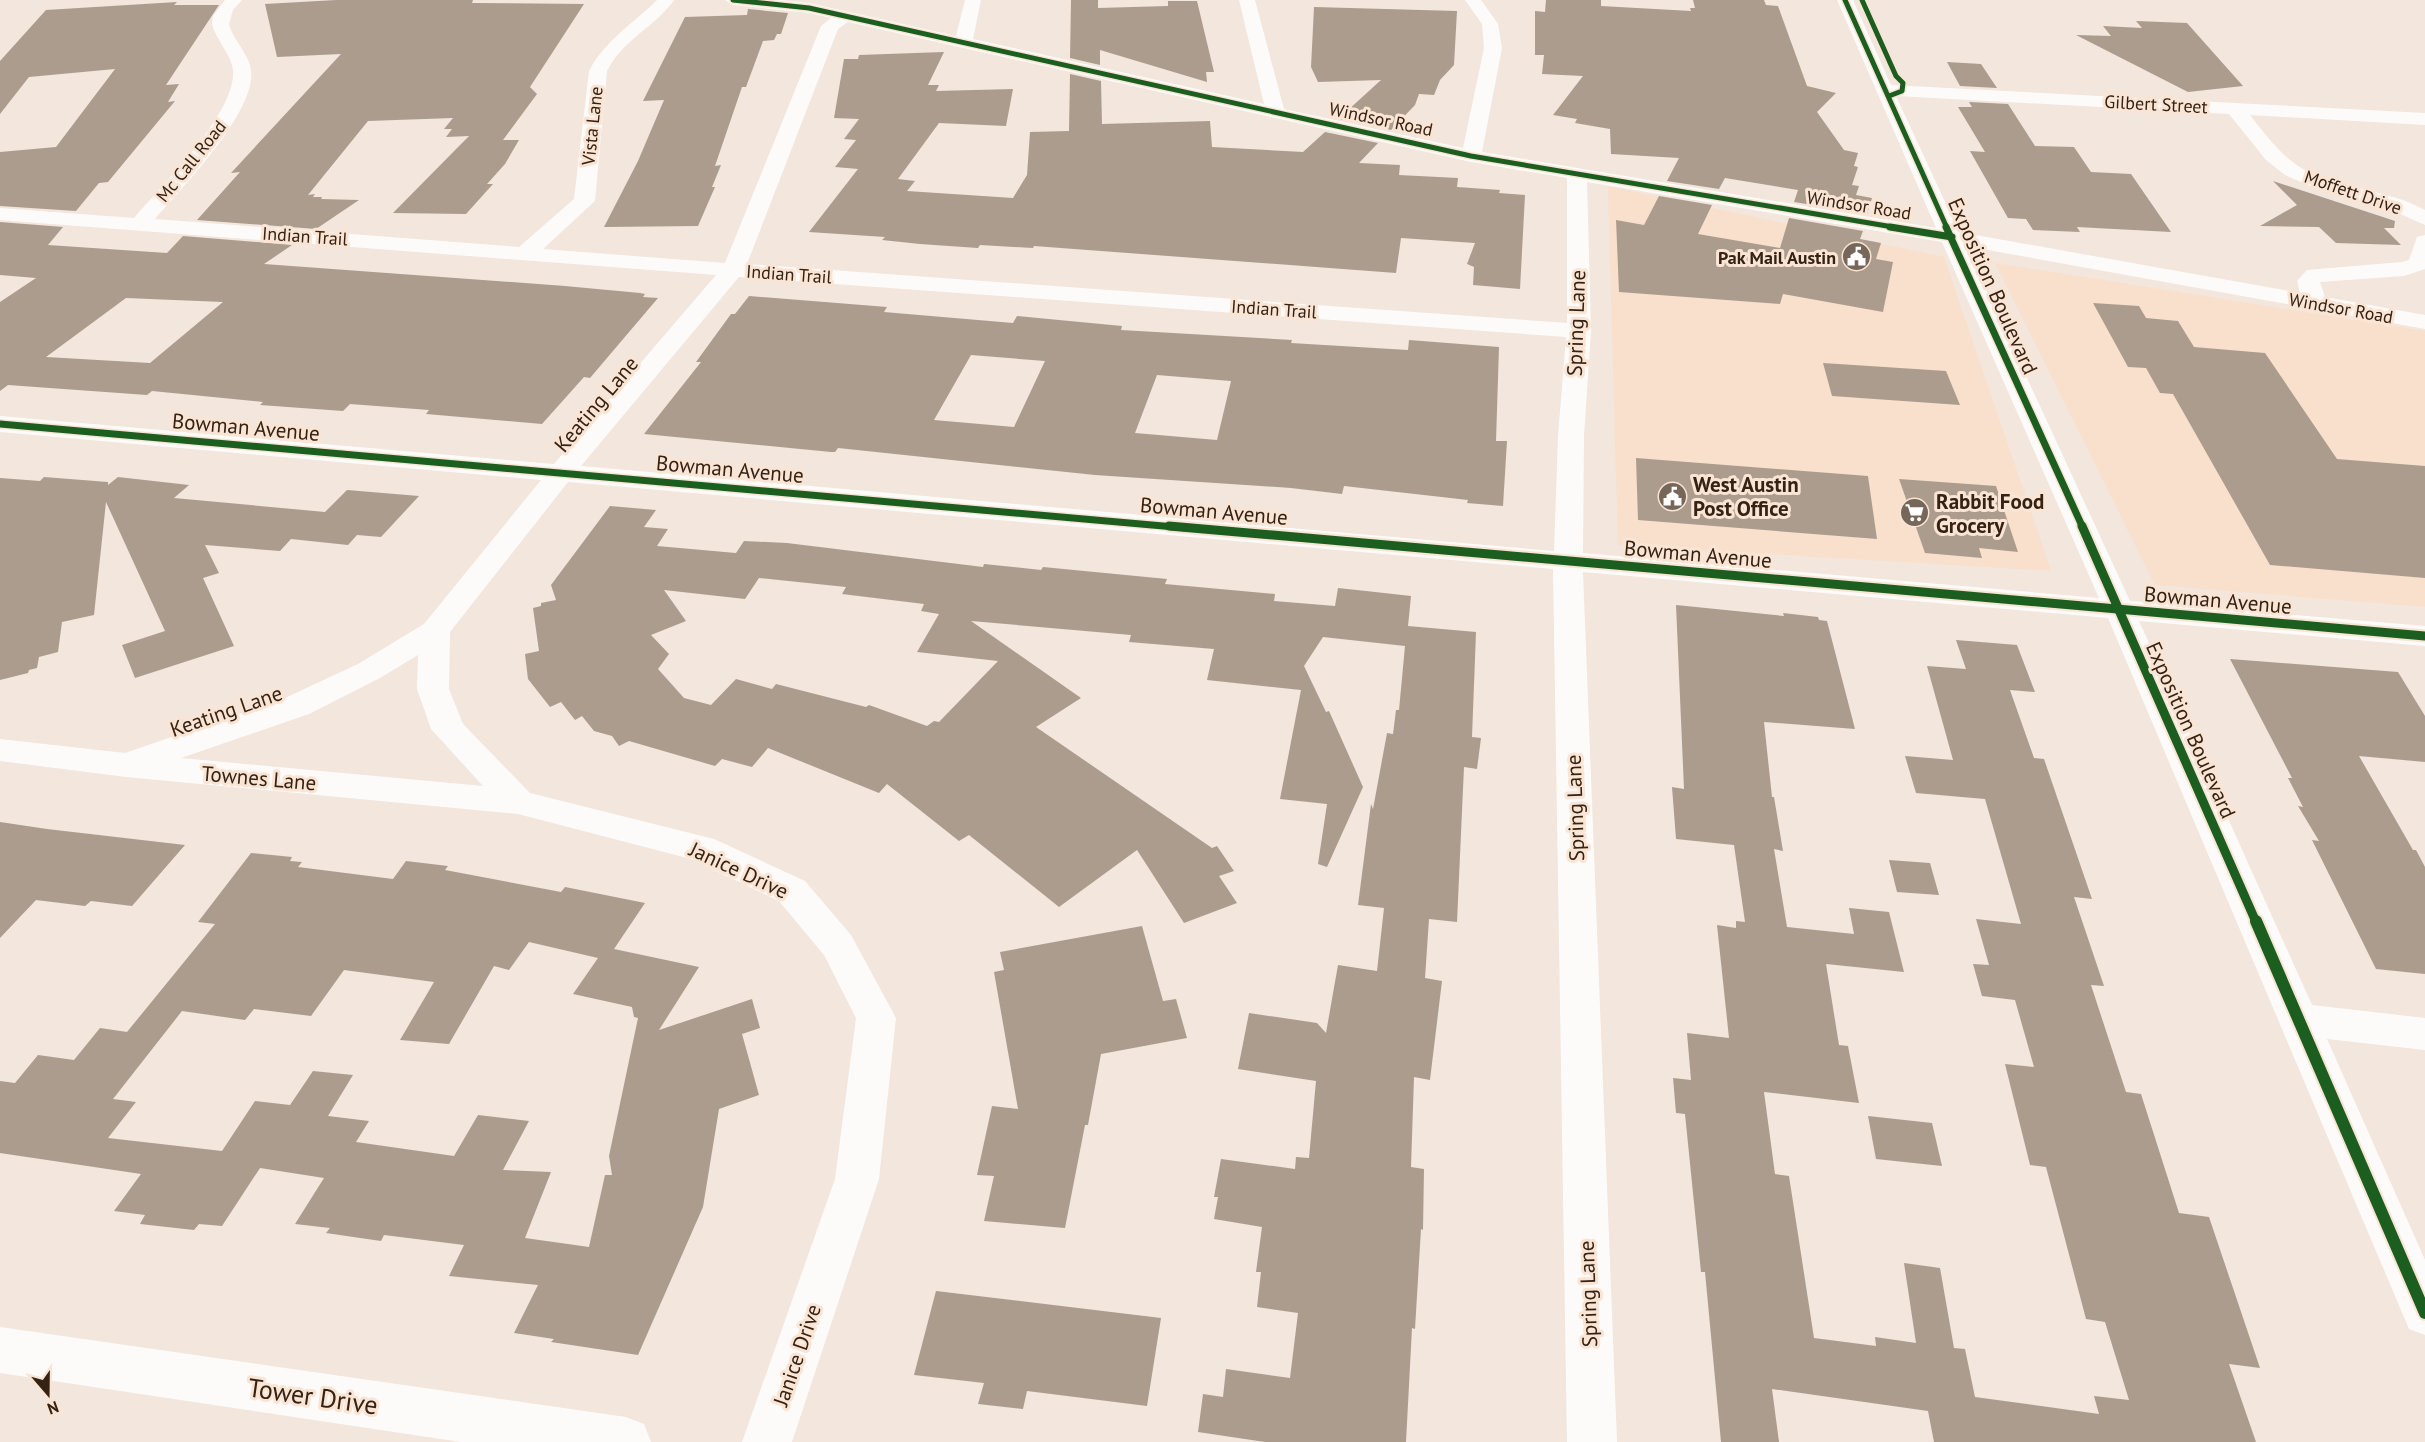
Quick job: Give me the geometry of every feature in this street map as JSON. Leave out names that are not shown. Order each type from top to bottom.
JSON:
[{"type":"street","name":"Mc Call Road","points":[[141,223],[226,119],[239,93],[242,65],[221,30],[220,20],[223,12],[234,0]]},
{"type":"street","name":"Vista Lane","points":[[525,253],[584,201],[598,71],[601,63],[609,52],[666,0]]},
{"type":"street","name":"Windsor Road","points":[[733,0],[809,8],[1471,156],[1952,237],[2425,322]]},
{"type":"street","name":"Windsor Road","points":[[788,0],[809,8]]},
{"type":"street","points":[[963,43],[973,0]]},
{"type":"street","points":[[1247,0],[1276,113]]},
{"type":"street","points":[[1471,156],[1493,48],[1490,24],[1473,0]]},
{"type":"street","name":"Exposition Boulevard","points":[[1845,0],[1886,90],[1895,117],[1952,237],[2119,610],[2425,1312]]},
{"type":"street","name":"Keating Lane","points":[[126,765],[297,706],[369,671],[435,631],[562,472],[733,270],[830,26],[845,16]]},
{"type":"street","name":"Gilbert Street","points":[[1886,90],[2425,119]]},
{"type":"street","name":"Moffett Drive","points":[[2234,108],[2284,165],[2302,176],[2408,210],[2425,219]]},
{"type":"street","name":"Spring Lane","points":[[1577,175],[1578,331],[1571,436],[1568,560],[1592,1442]]},
{"type":"street","name":"Indian Trail","points":[[0,214],[1578,331]]},
{"type":"street","points":[[2316,304],[2308,281],[2315,275],[2332,272],[2404,269],[2419,264],[2425,242]]},
{"type":"street","name":"Bowman Avenue","points":[[0,424],[2425,636]]},
{"type":"street","points":[[435,631],[433,689],[448,729],[518,802]]},
{"type":"street","name":"Townes Lane","points":[[0,750],[126,765],[518,802]]},
{"type":"street","name":"Janice Drive","points":[[518,802],[701,848],[792,891],[838,945],[876,1018],[857,1179],[766,1442]]},
{"type":"street","points":[[2299,1020],[2425,1034]]},
{"type":"street","name":"Tower Drive","points":[[0,1350],[626,1442]]},
{"type":"shaded area","points":[[1608,186],[1944,257],[2051,571],[1618,545]]},
{"type":"shaded area","points":[[1995,263],[2425,331],[2425,607],[2155,585]]},
{"type":"building","points":[[336,0],[473,0],[472,3],[584,4],[530,87],[537,94],[503,140],[519,140],[505,164],[487,184],[493,184],[466,214],[393,213],[469,136],[446,137],[452,129],[444,129],[453,118],[368,121],[308,195],[315,194],[313,197],[322,197],[321,199],[359,200],[316,229],[197,220],[240,172],[231,173],[341,54],[277,57],[265,4]]},
{"type":"building","points":[[1071,0],[1098,0],[1098,8],[1168,6],[1168,1],[1197,1],[1214,72],[1206,72],[1207,82],[1100,50],[1100,65],[1070,58]]},
{"type":"building","points":[[1546,0],[1601,0],[1601,6],[1691,11],[1690,8],[1695,8],[1693,0],[1764,0],[1766,5],[1778,6],[1807,86],[1836,93],[1817,112],[1844,150],[1858,153],[1854,166],[1858,167],[1852,185],[1859,186],[1856,195],[1872,198],[1867,214],[1794,202],[1798,190],[1725,178],[1719,189],[1667,181],[1679,158],[1611,154],[1610,129],[1575,123],[1577,119],[1553,115],[1583,76],[1542,74],[1544,55],[1535,55],[1535,11],[1545,12]]},
{"type":"building","points":[[177,2],[174,5],[219,5],[166,85],[179,84],[168,102],[175,101],[108,182],[99,183],[76,211],[0,206],[0,152],[56,147],[115,69],[29,77],[0,114],[0,61],[46,10]]},
{"type":"building","points":[[1314,7],[1457,11],[1454,65],[1440,80],[1434,95],[1419,94],[1415,105],[1391,130],[1339,119],[1346,118],[1347,111],[1381,80],[1318,82],[1311,67]]},
{"type":"building","points":[[748,9],[788,13],[781,34],[777,34],[774,40],[763,41],[746,87],[742,87],[715,166],[721,165],[712,187],[715,187],[698,226],[604,227],[638,161],[664,100],[643,101],[685,17],[747,15]]},
{"type":"building","points":[[2136,21],[2187,23],[2243,86],[2188,92],[2076,35],[2111,36],[2103,26],[2142,28]]},
{"type":"building","points":[[944,52],[928,85],[939,85],[936,91],[1013,89],[1006,126],[939,123],[898,179],[915,181],[907,191],[1013,198],[1027,175],[1030,132],[1069,131],[1070,74],[1101,81],[1102,124],[1210,121],[1212,147],[1303,152],[1325,132],[1378,143],[1359,163],[1400,165],[1399,175],[1458,178],[1457,187],[1500,190],[1499,193],[1525,195],[1520,289],[1473,285],[1474,267],[1467,264],[1475,243],[1401,238],[1396,273],[1034,246],[1033,248],[980,245],[978,248],[920,244],[882,240],[885,237],[809,232],[858,169],[835,167],[856,140],[844,139],[859,119],[834,118],[844,59],[858,59],[859,55]]},
{"type":"building","points":[[1947,62],[1981,64],[1997,88],[1960,86]]},
{"type":"building","points":[[1969,102],[2008,104],[2035,146],[2074,147],[2091,172],[2131,174],[2171,232],[2077,227],[2080,232],[2033,230],[2026,219],[2008,218],[1970,151],[1985,152],[1958,107],[1972,107]]},
{"type":"building","points":[[2273,181],[2395,221],[2394,228],[2384,228],[2401,245],[2336,243],[2319,227],[2260,226],[2297,205]]},
{"type":"building","points":[[1659,196],[1712,205],[1698,234],[1780,248],[1789,218],[1863,231],[1860,239],[1881,243],[1876,259],[1893,262],[1883,312],[1783,294],[1780,304],[1619,292],[1616,220],[1644,225]]},
{"type":"building","points":[[0,222],[63,227],[48,245],[167,253],[183,236],[292,245],[264,264],[565,286],[640,293],[645,294],[643,297],[658,298],[590,378],[584,377],[542,424],[426,414],[429,410],[350,404],[343,411],[260,405],[263,402],[152,391],[147,395],[8,385],[0,391],[0,302],[36,278],[0,275]],"holes":[[[126,298],[223,302],[150,363],[46,357]]]},
{"type":"building","points":[[749,296],[887,307],[884,312],[1013,323],[1017,316],[1122,326],[1121,330],[1292,340],[1291,343],[1408,350],[1409,340],[1499,347],[1496,441],[1507,441],[1503,506],[1344,486],[1342,494],[1291,488],[1095,475],[838,448],[835,452],[831,452],[644,434],[701,362],[696,362],[731,314],[735,314]],"holes":[[[971,355],[1045,361],[1014,427],[934,420]],[[1157,375],[1231,381],[1217,440],[1135,433]]]},
{"type":"building","points":[[2093,303],[2139,306],[2146,318],[2178,321],[2194,347],[2265,353],[2337,459],[2425,466],[2425,578],[2270,565],[2173,394],[2160,393],[2146,368],[2128,367]]},
{"type":"building","points":[[1823,363],[1946,371],[1960,405],[1832,396]]},
{"type":"building","points":[[1636,458],[1868,476],[1877,539],[1638,520]]},
{"type":"building","points":[[44,477],[108,482],[108,485],[118,477],[189,485],[174,498],[325,512],[347,490],[419,496],[381,537],[357,535],[348,545],[291,539],[280,551],[205,545],[219,573],[203,578],[234,646],[135,678],[122,645],[165,631],[106,502],[94,615],[62,622],[58,652],[39,657],[37,668],[29,670],[28,673],[0,680],[0,478],[40,481]]},
{"type":"building","points":[[1899,479],[1996,486],[2018,552],[1979,548],[1982,558],[1925,553]]},
{"type":"building","points":[[610,506],[656,510],[644,527],[668,529],[657,546],[736,553],[744,541],[787,543],[983,567],[984,564],[1041,570],[1043,567],[1167,579],[1165,584],[1275,594],[1274,601],[1335,606],[1338,588],[1411,596],[1408,626],[1476,632],[1472,737],[1481,738],[1477,769],[1464,767],[1457,922],[1429,919],[1425,978],[1442,981],[1430,1080],[1414,1077],[1411,1167],[1424,1169],[1423,1230],[1421,1229],[1415,1329],[1412,1328],[1406,1442],[1265,1442],[1198,1432],[1203,1394],[1223,1397],[1226,1369],[1290,1378],[1298,1313],[1257,1307],[1261,1272],[1256,1272],[1262,1227],[1214,1219],[1218,1197],[1214,1197],[1221,1159],[1295,1169],[1296,1157],[1309,1158],[1316,1081],[1238,1069],[1249,1013],[1317,1023],[1326,1033],[1338,965],[1377,971],[1384,908],[1358,905],[1371,804],[1373,809],[1387,733],[1393,734],[1396,710],[1399,710],[1405,646],[1323,637],[1304,666],[1326,712],[1329,711],[1363,787],[1327,867],[1318,864],[1327,804],[1280,799],[1301,690],[1207,680],[1214,649],[1129,642],[1131,635],[971,621],[1081,698],[1036,727],[1212,848],[1217,846],[1234,871],[1219,876],[1237,903],[1184,923],[1137,850],[1059,907],[969,835],[959,841],[887,784],[879,793],[768,748],[752,767],[722,759],[715,766],[629,741],[619,746],[612,736],[594,731],[582,716],[575,720],[561,702],[550,707],[528,679],[525,654],[539,651],[533,608],[541,606],[541,603],[556,600],[551,585]],"holes":[[[759,578],[846,587],[842,594],[924,604],[921,611],[939,614],[917,652],[998,661],[939,722],[934,721],[927,726],[869,705],[866,707],[776,684],[772,689],[736,679],[711,705],[684,698],[658,669],[669,654],[651,635],[686,621],[664,590],[745,599]]]},
{"type":"building","points":[[1676,605],[1784,616],[1783,613],[1818,617],[1819,620],[1827,621],[1855,729],[1764,722],[1772,797],[1774,797],[1783,851],[1774,849],[1787,927],[1854,934],[1849,908],[1889,912],[1904,972],[1826,964],[1839,1045],[1848,1046],[1859,1103],[1764,1092],[1775,1174],[1789,1176],[1814,1338],[1876,1346],[1875,1337],[1916,1343],[1904,1263],[1940,1268],[1954,1348],[1965,1349],[1975,1397],[2099,1414],[2094,1396],[2129,1400],[2105,1322],[2086,1319],[2046,1167],[2030,1165],[2005,1064],[2034,1067],[2015,1000],[1982,996],[1973,964],[1989,965],[1976,919],[2021,924],[1985,799],[1916,793],[1905,756],[1953,760],[1927,666],[1966,669],[1956,640],[2017,645],[2035,692],[2010,690],[2034,758],[2044,759],[2092,899],[2074,897],[2104,986],[2091,985],[2126,1092],[2141,1094],[2179,1213],[2209,1217],[2260,1368],[2229,1364],[2256,1442],[1934,1442],[1928,1411],[1772,1389],[1779,1442],[1721,1442],[1705,1272],[1701,1272],[1685,1114],[1676,1113],[1673,1078],[1691,1080],[1687,1033],[1729,1038],[1717,925],[1736,928],[1736,921],[1745,922],[1734,845],[1676,839],[1672,787],[1684,789]]},
{"type":"building","points":[[2230,659],[2398,672],[2425,716],[2425,762],[2359,756],[2425,867],[2425,974],[2376,969],[2312,840],[2319,841],[2298,806],[2303,807],[2288,778],[2292,778]]},
{"type":"building","points":[[0,822],[185,845],[132,906],[91,901],[85,906],[36,900],[0,938]]},
{"type":"building","points":[[251,853],[292,857],[290,861],[302,862],[298,867],[393,879],[406,861],[448,866],[445,870],[561,892],[565,887],[645,903],[614,949],[699,967],[659,1030],[752,999],[760,1028],[742,1034],[759,1095],[719,1109],[703,1207],[638,1355],[551,1342],[554,1339],[514,1333],[538,1285],[449,1276],[464,1245],[384,1235],[381,1241],[326,1233],[330,1228],[295,1224],[324,1178],[260,1168],[222,1226],[199,1224],[194,1230],[140,1224],[145,1215],[114,1211],[141,1174],[0,1153],[0,1081],[15,1083],[38,1055],[74,1060],[100,1028],[127,1032],[215,924],[198,922]],"holes":[[[529,942],[598,958],[573,994],[632,1007],[634,1017],[638,1018],[609,1156],[612,1175],[605,1175],[589,1247],[525,1238],[551,1172],[503,1170],[529,1121],[478,1115],[454,1156],[356,1142],[369,1121],[328,1116],[353,1075],[313,1071],[290,1105],[255,1101],[222,1151],[108,1138],[136,1102],[113,1099],[182,1011],[245,1020],[254,1009],[311,1016],[344,970],[434,982],[400,1040],[449,1044],[494,966],[509,970]]]},
{"type":"building","points":[[1889,860],[1930,863],[1939,895],[1897,892]]},
{"type":"building","points":[[1142,926],[1163,1001],[1176,999],[1187,1038],[1101,1054],[1065,1228],[984,1221],[994,1176],[977,1175],[992,1106],[1018,1109],[994,972],[1004,970],[1000,952]]},
{"type":"building","points":[[1868,1116],[1932,1123],[1942,1166],[1876,1159]]},
{"type":"building","points":[[936,1291],[1161,1318],[1147,1406],[1027,1391],[1023,1409],[978,1404],[984,1383],[914,1375]]},
{"type":"cycle path","points":[[733,0],[809,8],[1471,156],[1952,237]]},
{"type":"cycle path","points":[[1845,0],[2138,653],[2425,1313]]},
{"type":"cycle path","points":[[1862,0],[1896,76],[1903,83],[1902,91],[1889,96]]},
{"type":"cycle path","points":[[0,424],[2425,636]]},
{"type":"place","name":"Pak Mail Austin","points":[[1857,257]]},
{"type":"place","name":"West Austin Post Office","points":[[1672,496]]},
{"type":"place","name":"Rabbit Food Grocery","points":[[1915,513]]}]
